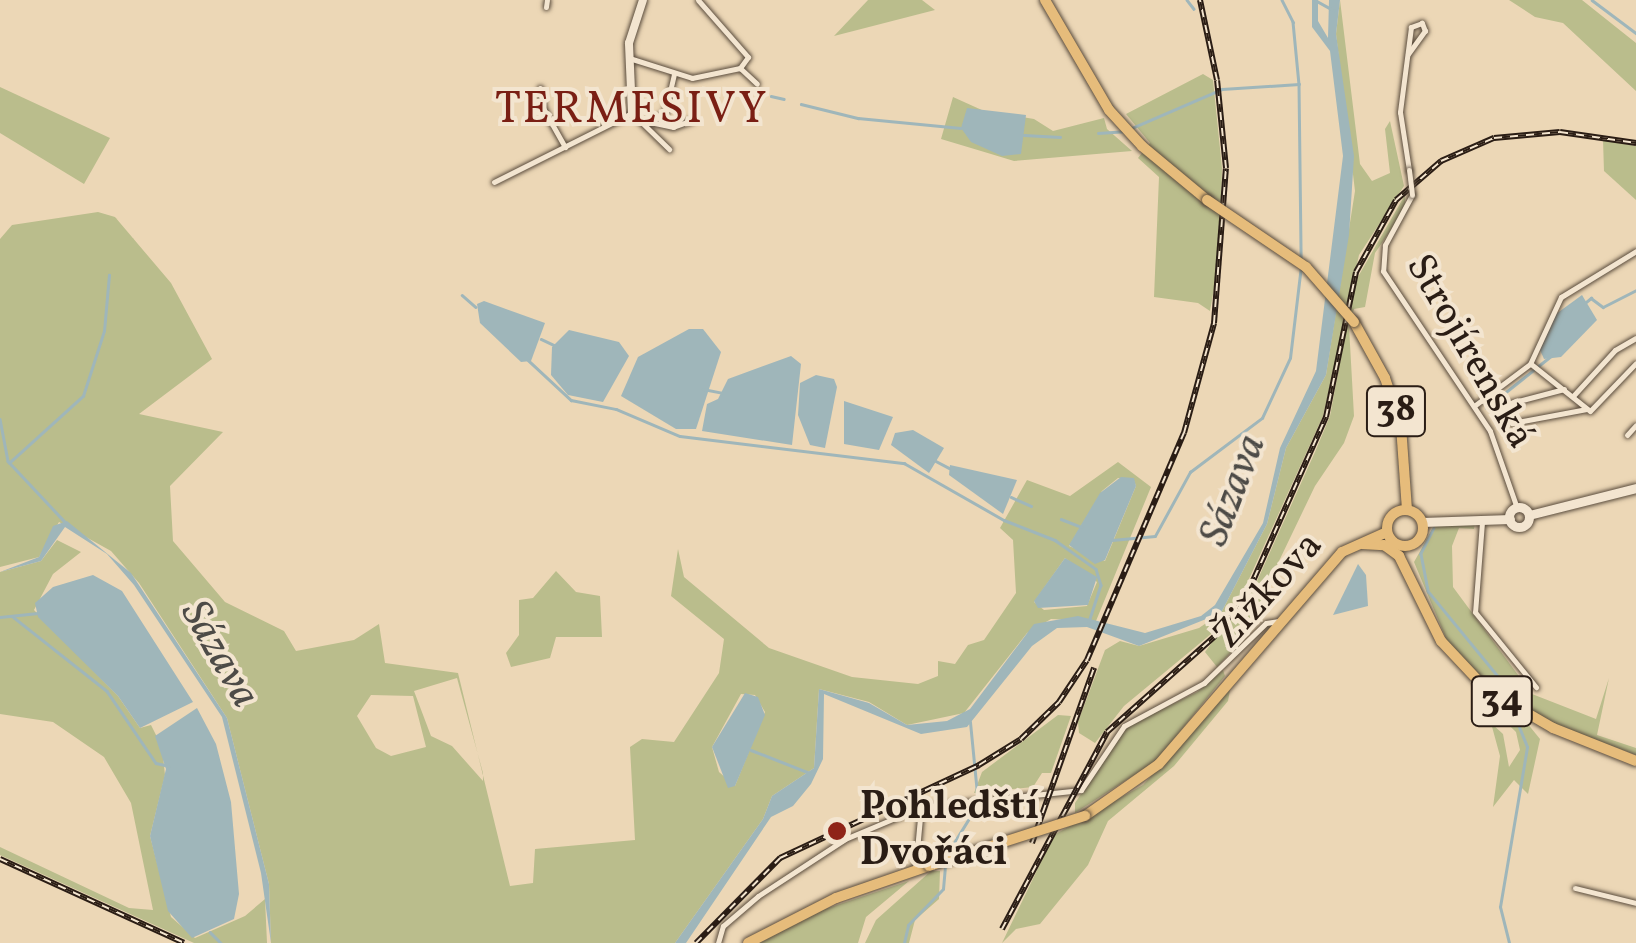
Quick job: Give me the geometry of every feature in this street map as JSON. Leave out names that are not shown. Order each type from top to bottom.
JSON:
[{"type":"main road","name":"38","points":[[1045,0],[1087,79],[1126,130],[1207,200],[1306,267],[1354,322],[1385,378],[1400,426],[1407,510]]},
{"type":"main road","points":[[1407,510],[1422,522],[1510,518],[1522,526],[1529,515],[1636,488]]},
{"type":"main road","points":[[1510,518],[1518,508],[1529,515]]},
{"type":"main road","name":"Žižkova","points":[[1387,532],[1391,516],[1407,510]]},
{"type":"main road","points":[[1406,546],[1419,539],[1422,522]]},
{"type":"main road","name":"Žižkova","points":[[1387,532],[1406,546]]},
{"type":"main road","name":"Žižkova","points":[[748,943],[823,903],[1085,816],[1140,782],[1342,552],[1387,532]]},
{"type":"main road","name":"34","points":[[1342,552],[1384,545],[1400,556],[1442,641],[1486,689],[1541,722],[1636,762]]},
{"type":"main road","name":"34","points":[[1406,546],[1415,586]]},
{"type":"street","points":[[629,58],[674,74],[708,79],[740,68],[748,57],[698,0]]},
{"type":"street","points":[[632,113],[629,58],[641,1]]},
{"type":"street","name":"Strojírenská","points":[[1408,54],[1426,31],[1422,23],[1411,27],[1400,120],[1412,195],[1384,245],[1383,271],[1474,406],[1502,456],[1518,508]]},
{"type":"street","points":[[740,68],[758,84]]},
{"type":"street","points":[[646,122],[665,113],[674,74]]},
{"type":"street","points":[[540,88],[543,108],[564,147]]},
{"type":"street","points":[[632,113],[646,122],[669,149]]},
{"type":"street","points":[[494,182],[632,113]]},
{"type":"street","points":[[646,122],[673,127],[692,120]]},
{"type":"street","points":[[1474,406],[1530,364],[1561,298],[1636,252]]},
{"type":"street","points":[[1572,410],[1574,397],[1615,350],[1636,338]]},
{"type":"street","points":[[1564,389],[1507,404],[1512,423],[1587,409],[1636,363]]},
{"type":"street","points":[[1530,364],[1587,409]]},
{"type":"street","points":[[1628,435],[1636,425]]},
{"type":"street","points":[[1482,518],[1476,612],[1536,687]]},
{"type":"street","points":[[718,943],[723,926],[773,886],[845,839],[920,807],[979,797],[1085,788],[1124,726],[1204,683],[1266,623],[1279,621]]},
{"type":"street","points":[[916,871],[920,807]]},
{"type":"street","points":[[1575,888],[1636,904]]},
{"type":"green space","points":[[868,0],[922,0],[935,10],[834,36]]},
{"type":"green space","points":[[1340,0],[1360,164],[1372,181],[1390,173],[1385,129],[1390,121],[1404,186],[1359,255],[1323,416],[1244,590],[1211,634],[1124,706],[1095,743],[1079,733],[1078,722],[1105,650],[1120,641],[1139,646],[1199,628],[1221,613],[1267,524],[1286,448],[1326,375],[1355,191],[1336,34]]},
{"type":"green space","points":[[1509,0],[1582,0],[1636,43],[1636,91],[1563,23],[1535,17]]},
{"type":"green space","points":[[1203,74],[1213,80],[1222,168],[1220,255],[1210,311],[1198,303],[1154,297],[1159,177],[1138,158],[1150,143],[1126,114]]},
{"type":"green space","points":[[0,87],[110,138],[84,184],[0,133]]},
{"type":"green space","points":[[953,97],[984,111],[1034,119],[1053,131],[1104,118],[1107,129],[1132,151],[1014,161],[941,139]]},
{"type":"green space","points":[[1603,140],[1636,146],[1636,200],[1604,171]]},
{"type":"green space","points":[[1405,195],[1405,209],[1375,253],[1365,307],[1354,309],[1349,326],[1354,416],[1344,443],[1315,486],[1267,586],[1263,618],[1217,667],[1205,652],[1257,581],[1315,452],[1330,416],[1355,282]]},
{"type":"green space","points":[[98,212],[115,217],[171,283],[212,359],[139,414],[223,432],[170,486],[173,541],[225,602],[284,631],[296,651],[354,640],[379,624],[385,663],[458,673],[478,753],[457,678],[414,691],[431,736],[452,746],[483,781],[483,775],[510,886],[533,883],[535,849],[635,840],[630,747],[642,739],[674,742],[719,673],[724,639],[671,596],[678,549],[684,577],[769,648],[852,677],[918,684],[938,676],[938,661],[955,664],[968,645],[984,640],[1016,593],[1013,540],[1000,528],[1027,480],[1070,496],[1118,462],[1151,487],[1096,621],[1051,619],[1027,633],[964,713],[907,725],[869,702],[819,689],[814,768],[772,796],[763,819],[675,943],[271,943],[269,884],[227,718],[139,583],[111,551],[59,522],[39,557],[0,567],[0,239],[12,225]],"holes":[[[1118,478],[1133,478],[1136,486],[1105,561],[1069,546],[1102,491]],[[1065,558],[1097,582],[1087,606],[1044,610],[1034,602]],[[741,694],[755,695],[765,712],[735,786],[719,772],[712,747]],[[371,695],[413,696],[426,747],[391,756],[376,748],[357,716]]]},
{"type":"green space","points":[[1436,523],[1475,523],[1474,529],[1459,528],[1452,546],[1453,587],[1532,694],[1596,719],[1609,678],[1597,735],[1636,748],[1636,755],[1563,728],[1488,685],[1448,643],[1414,562]]},
{"type":"green space","points":[[57,540],[81,552],[53,574],[34,610],[118,696],[140,728],[151,725],[162,747],[165,775],[150,836],[171,917],[195,938],[245,916],[265,899],[267,943],[194,943],[0,855],[0,847],[129,908],[153,910],[131,803],[104,757],[53,722],[0,714],[0,572],[41,561]]},
{"type":"green space","points":[[556,571],[576,592],[600,596],[602,637],[556,637],[550,658],[511,667],[506,653],[519,635],[519,600],[533,598]]},
{"type":"green space","points":[[1223,670],[1225,676],[1156,761],[1075,813],[1075,803],[1126,727],[1197,692]]},
{"type":"green space","points":[[1230,690],[1228,701],[1174,766],[1108,821],[1088,865],[1040,924],[1016,929],[1002,943],[1054,835],[1143,785]]},
{"type":"green space","points":[[1477,694],[1527,723],[1540,739],[1528,794],[1514,780],[1493,807],[1500,756],[1491,723],[1503,734],[1509,767],[1520,750],[1516,732]]},
{"type":"green space","points":[[1058,715],[1071,716],[1051,773],[1042,773],[1033,787],[974,793],[982,772]]},
{"type":"green space","points":[[931,871],[940,871],[939,899],[915,920],[909,943],[865,943],[876,920]]},
{"type":"green space","points":[[909,881],[866,917],[858,943],[759,943],[825,909]]},
{"type":"water","points":[[1312,0],[1318,0],[1318,21],[1328,38],[1329,0],[1340,0],[1336,34],[1354,156],[1349,235],[1326,375],[1286,448],[1267,524],[1221,613],[1139,646],[1087,627],[1057,628],[1032,646],[967,727],[921,734],[824,694],[823,759],[811,784],[793,806],[771,817],[686,943],[675,943],[763,819],[772,796],[814,768],[819,689],[869,703],[907,725],[947,721],[970,709],[1034,624],[1078,616],[1145,633],[1201,616],[1215,605],[1263,523],[1280,448],[1316,371],[1343,156],[1330,51],[1312,27]]},
{"type":"water","points":[[967,108],[1026,115],[1021,154],[1002,156],[971,142],[961,128]]},
{"type":"water","points":[[1582,295],[1597,320],[1561,357],[1544,359],[1540,350],[1556,314]]},
{"type":"water","points":[[484,301],[545,323],[531,361],[521,362],[480,323],[477,304]]},
{"type":"water","points":[[689,329],[703,329],[721,352],[696,429],[676,429],[621,396],[638,357]]},
{"type":"water","points":[[569,330],[619,342],[629,356],[603,402],[568,395],[551,375],[552,347]]},
{"type":"water","points":[[791,356],[801,364],[792,445],[702,431],[707,404],[718,399],[728,379]]},
{"type":"water","points":[[816,375],[834,379],[837,387],[825,448],[810,445],[798,415],[800,383]]},
{"type":"water","points":[[844,401],[893,417],[879,450],[844,444]]},
{"type":"water","points":[[913,430],[944,448],[929,473],[891,445],[895,433]]},
{"type":"water","points":[[950,465],[1017,480],[1003,514],[949,475]]},
{"type":"water","points":[[1121,477],[1134,478],[1136,486],[1105,560],[1095,564],[1069,545],[1100,493]]},
{"type":"water","points":[[67,521],[131,573],[227,718],[269,884],[271,943],[261,873],[222,717],[134,585],[107,554],[65,527],[41,561],[0,572],[39,557],[53,526]]},
{"type":"water","points":[[1065,558],[1097,577],[1088,605],[1038,608],[1034,601]]},
{"type":"water","points":[[1358,564],[1366,575],[1368,606],[1333,615]]},
{"type":"water","points":[[93,575],[122,591],[193,702],[140,728],[118,696],[38,617],[35,603],[53,587]]},
{"type":"water","points":[[745,693],[758,697],[765,715],[735,786],[728,788],[712,747]]},
{"type":"water","points":[[197,708],[216,744],[231,802],[239,894],[234,919],[192,938],[168,911],[150,836],[166,769],[155,736]]},
{"type":"waterway","points":[[1187,0],[1194,9]]},
{"type":"waterway","points":[[1282,0],[1293,22],[1299,84],[1301,258]]},
{"type":"waterway","points":[[1315,0],[1333,10]]},
{"type":"waterway","points":[[1592,0],[1636,33]]},
{"type":"waterway","points":[[1132,128],[1222,89],[1299,84]]},
{"type":"waterway","points":[[771,96],[784,99]]},
{"type":"waterway","points":[[801,104],[858,118],[961,128]]},
{"type":"waterway","points":[[1098,133],[1124,131]]},
{"type":"waterway","points":[[1024,135],[1060,137]]},
{"type":"waterway","name":"Sázava","points":[[1112,540],[1155,536],[1190,472],[1262,418],[1290,358],[1301,266]]},
{"type":"waterway","points":[[9,463],[83,396],[104,331],[109,275]]},
{"type":"waterway","points":[[1585,303],[1591,298],[1603,307],[1636,290]]},
{"type":"waterway","points":[[462,295],[476,307]]},
{"type":"waterway","points":[[541,339],[556,346]]},
{"type":"waterway","points":[[1486,408],[1551,356]]},
{"type":"waterway","points":[[528,360],[571,400],[616,409],[680,436],[904,463],[1004,520],[1055,540],[1096,569],[1101,585],[1089,621]]},
{"type":"waterway","points":[[703,389],[724,393]]},
{"type":"waterway","points":[[0,419],[8,461],[65,522]]},
{"type":"waterway","points":[[934,460],[949,468]]},
{"type":"waterway","points":[[1011,497],[1031,506]]},
{"type":"waterway","points":[[1061,519],[1082,527]]},
{"type":"waterway","points":[[1434,528],[1421,554],[1428,591],[1516,698]]},
{"type":"waterway","points":[[0,617],[38,613]]},
{"type":"waterway","points":[[12,616],[107,691],[156,763],[169,766]]},
{"type":"waterway","points":[[1509,943],[1500,907],[1527,747],[1516,720]]},
{"type":"waterway","points":[[947,854],[978,804],[970,722]]},
{"type":"waterway","points":[[751,750],[810,773]]},
{"type":"waterway","points":[[904,943],[908,925],[943,889],[945,867]]},
{"type":"waterway","points":[[210,932],[221,943]]},
{"type":"railway","points":[[696,943],[780,858],[979,765],[1021,739],[1059,702],[1087,660],[1184,433],[1214,323],[1226,168],[1217,80],[1200,0]]},
{"type":"railway","points":[[1002,929],[1107,732],[1214,637],[1248,592],[1326,417],[1356,272],[1396,200],[1441,161],[1494,138],[1560,132],[1636,143]]},
{"type":"railway","points":[[1032,843],[1094,668]]},
{"type":"railway","points":[[0,859],[184,943]]},
{"type":"place","name":"Pohledští Dvořáci","points":[[837,831]]},
{"type":"district","name":"TERMESIVY","points":[[632,111]]}]
